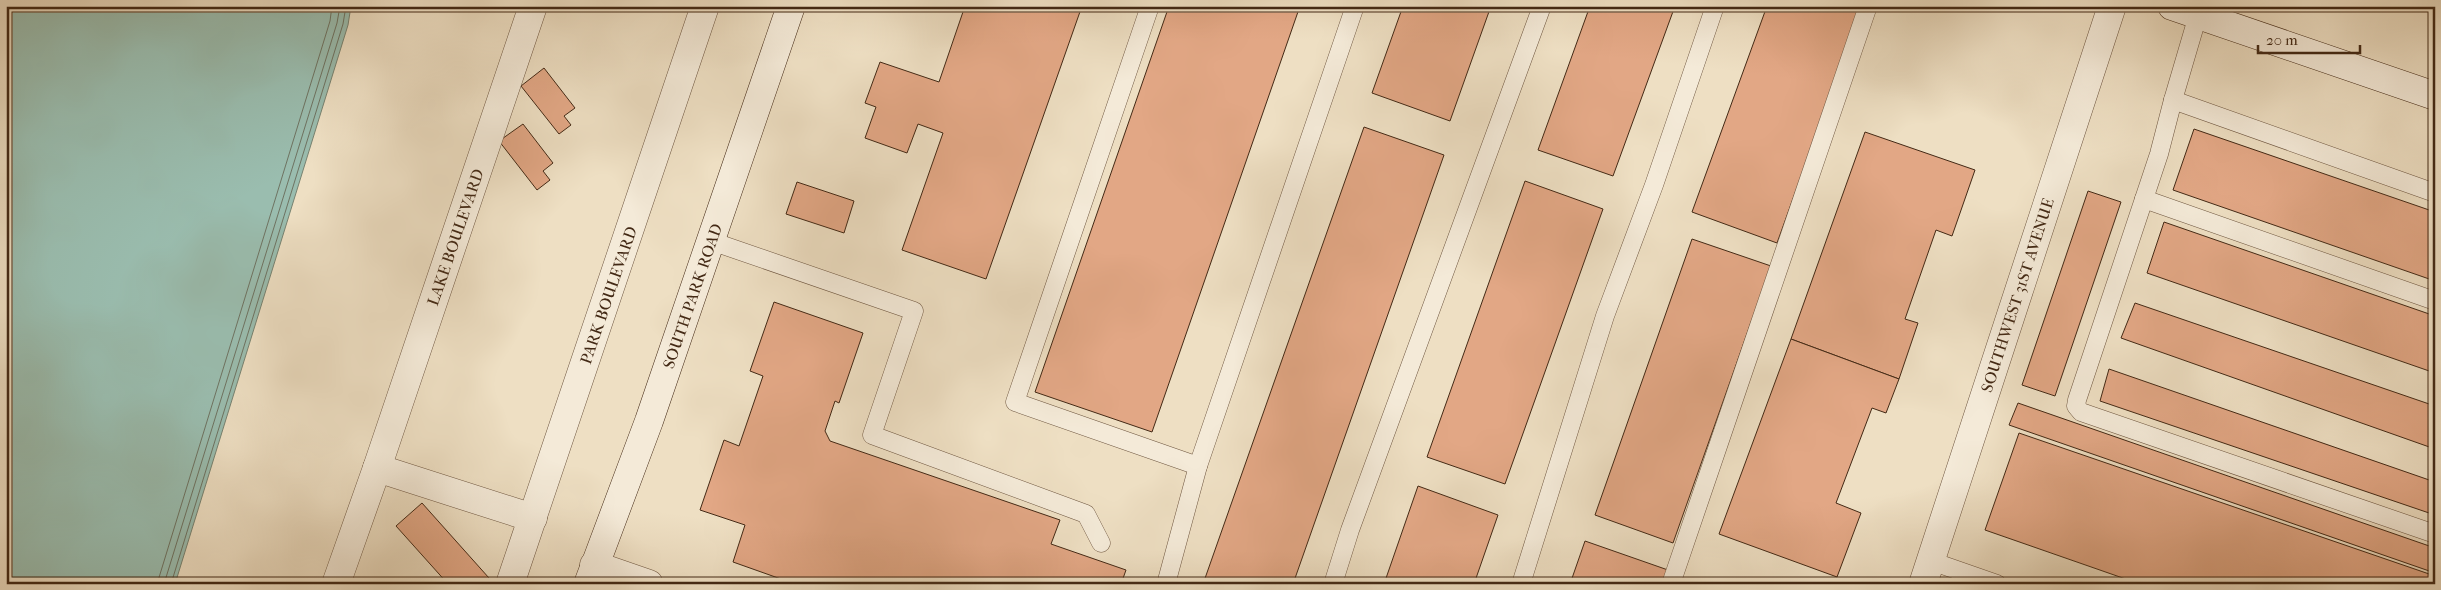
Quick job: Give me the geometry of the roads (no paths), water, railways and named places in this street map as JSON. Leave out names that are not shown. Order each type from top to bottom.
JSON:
[{"type":"street","name":"LAKE BOULEVARD","points":[[336,584],[533,6]]},
{"type":"street","name":"PARK BOULEVARD","points":[[510,584],[705,6]]},
{"type":"street","name":"SOUTH PARK ROAD","points":[[591,574],[649,421],[791,6]]},
{"type":"street","name":"SOUTHWEST 31ST AVENUE","points":[[1927,572],[2112,6]]},
{"type":"street","points":[[2172,6],[2435,96]]},
{"type":"street","points":[[377,468],[533,518]]},
{"type":"street","points":[[591,574],[649,584]]},
{"type":"lane","points":[[1150,6],[1015,402],[1198,466]]},
{"type":"lane","points":[[1166,584],[1198,466],[1355,6]]},
{"type":"lane","points":[[1333,584],[1350,530],[1542,6]]},
{"type":"lane","points":[[1521,584],[1605,316],[1654,185],[1716,6]]},
{"type":"lane","points":[[1671,584],[1868,6]]},
{"type":"lane","points":[[2198,15],[2159,154],[2076,400],[2076,406],[2081,412],[2435,534]]},
{"type":"lane","points":[[2173,100],[2435,193]]},
{"type":"lane","points":[[2144,199],[2435,300]]},
{"type":"lane","points":[[712,241],[914,311],[872,435],[1086,514],[1101,543]]},
{"type":"lane","points":[[1927,572],[1998,584]]},
{"type":"water","points":[[6,6],[351,6],[348,25],[175,584],[6,584]]}]
